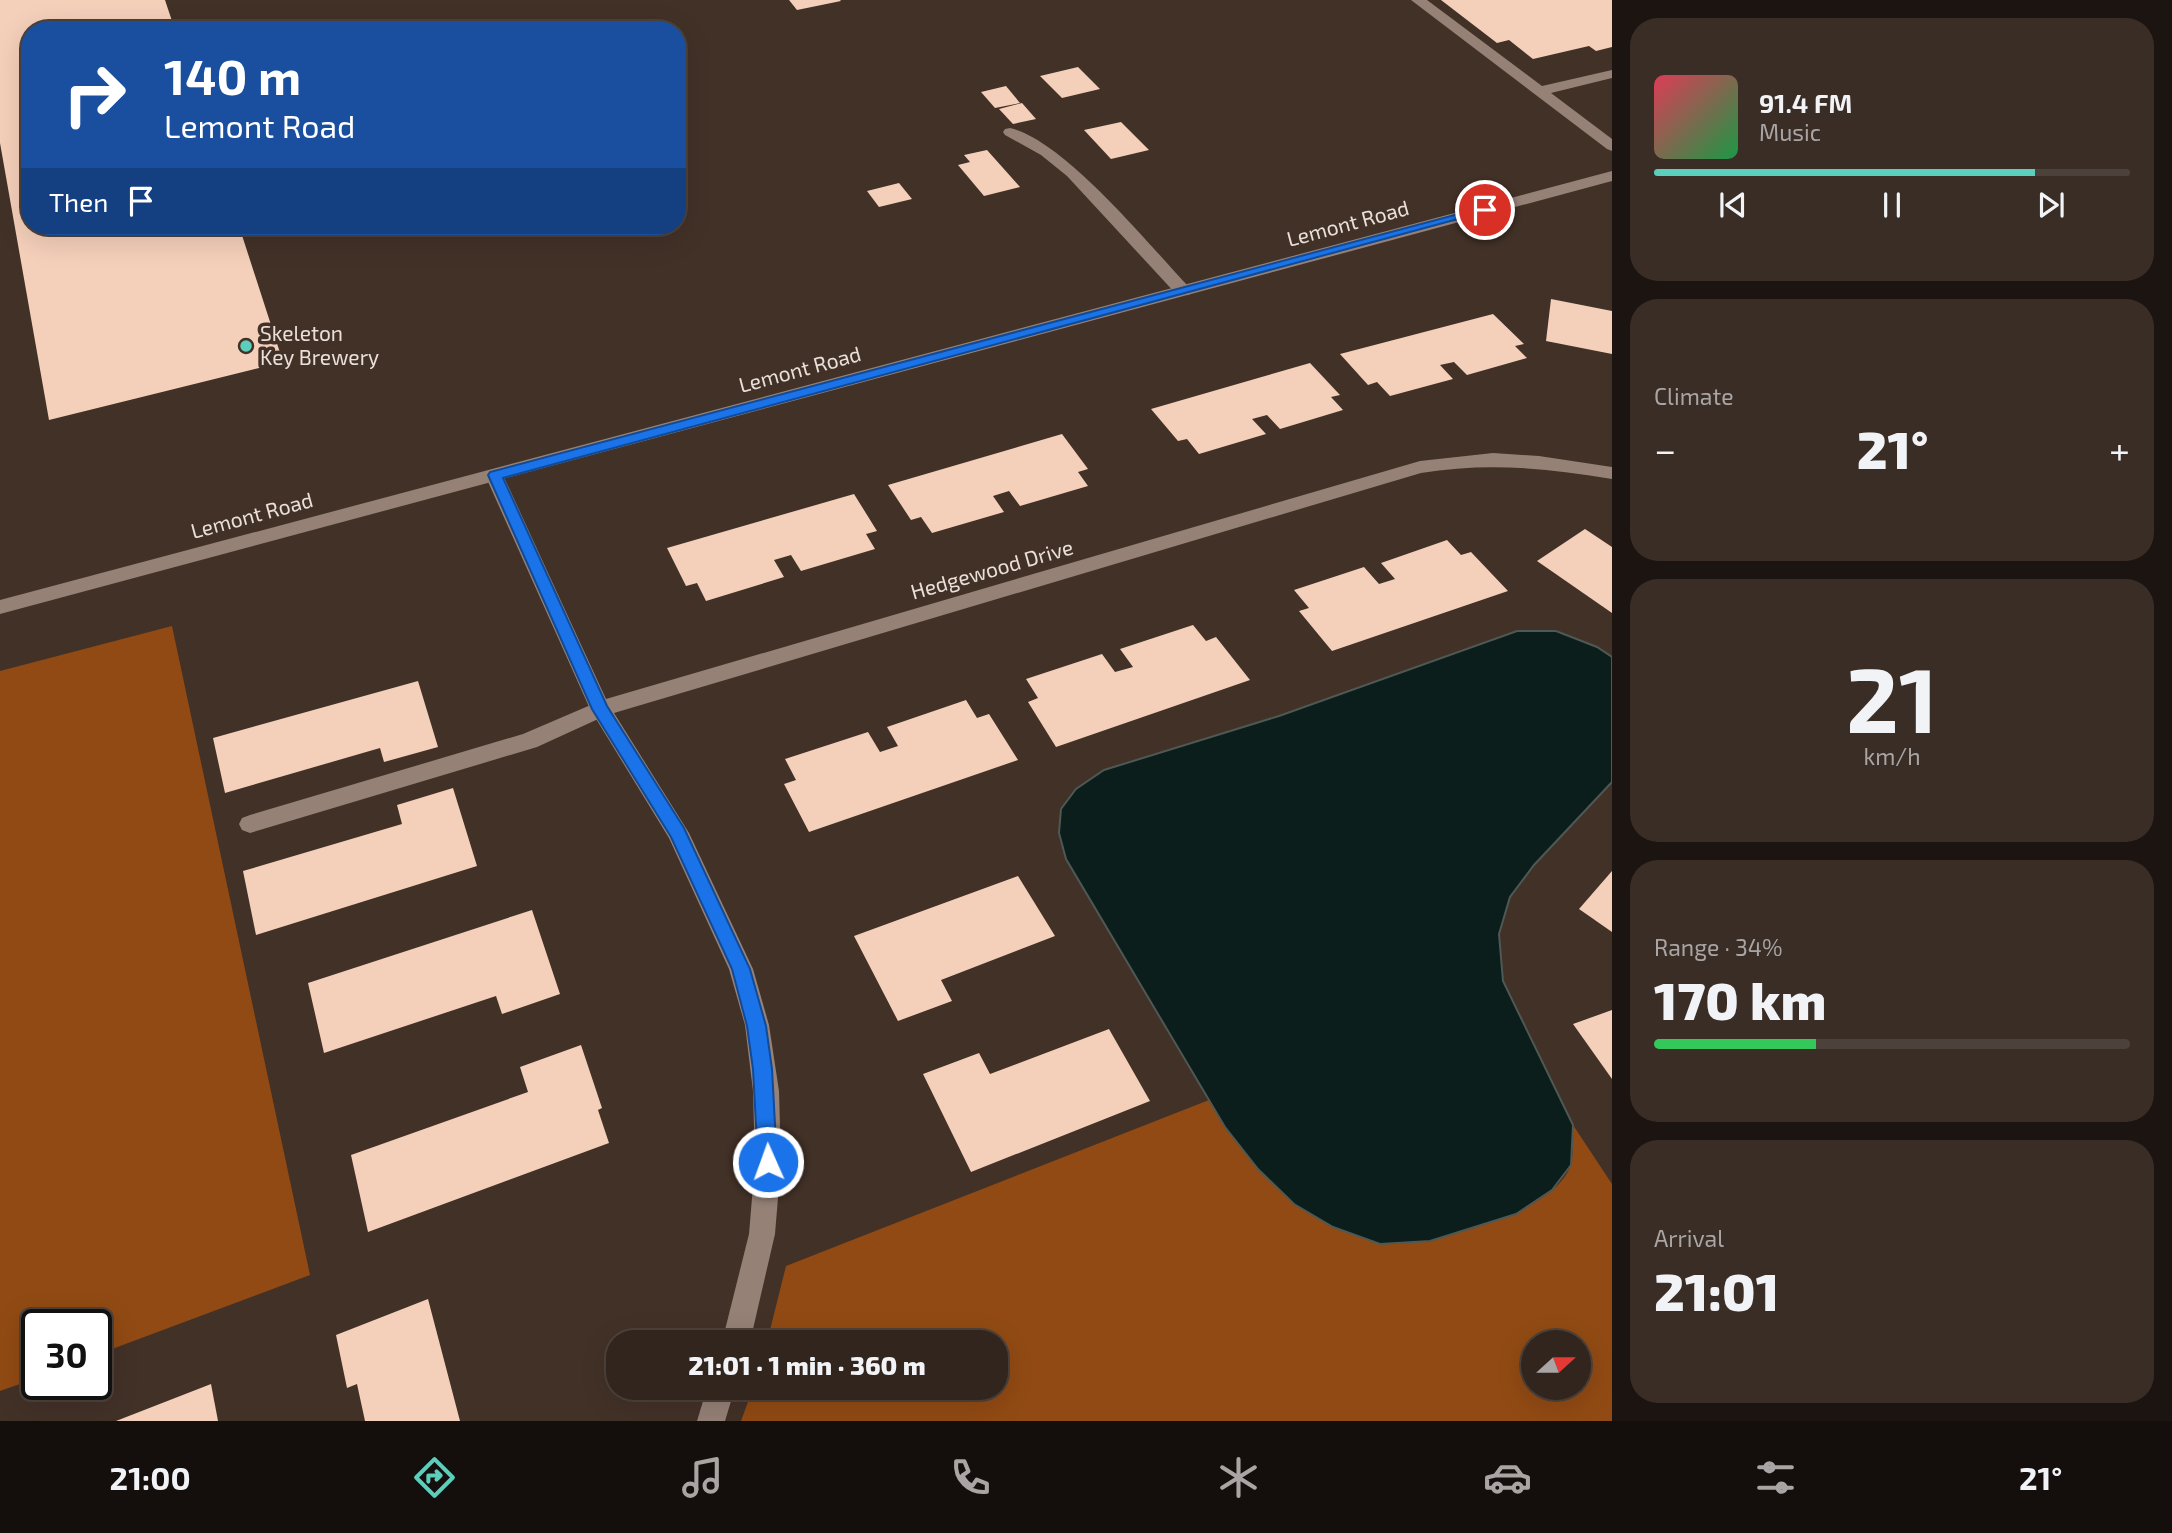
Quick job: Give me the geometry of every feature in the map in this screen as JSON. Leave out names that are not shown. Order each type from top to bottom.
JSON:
[{"type":"street","points":[[1418,0],[1612,146]]},
{"type":"street","points":[[1540,91],[1612,74]]},
{"type":"street","points":[[1010,132],[1046,152],[1072,173],[1183,291]]},
{"type":"street","name":"Lemont Road","points":[[0,607],[1612,176]]},
{"type":"street","name":"Hedgewood Drive","points":[[250,824],[529,741],[600,709],[1397,474],[1454,461],[1490,458],[1529,459],[1612,473]]},
{"type":"street","points":[[495,475],[600,709],[678,833],[741,969],[757,1026],[766,1091],[768,1162],[762,1234],[739,1330]]},
{"type":"street","points":[[710,1421],[717,1400]]},
{"type":"shaded area","points":[[172,626],[310,1275],[112,1349],[112,1309],[21,1309],[21,1384],[0,1391],[0,671]]},
{"type":"shaded area","points":[[1209,1100],[1225,1127],[1430,1241],[1488,1223],[1531,1205],[1549,1193],[1563,1179],[1571,1164],[1573,1125],[1612,1184],[1612,1421],[741,1421],[749,1400],[1008,1400],[1008,1330],[770,1330],[786,1266]]},
{"type":"water","points":[[1517,631],[1556,631],[1597,647],[1612,657],[1612,782],[1534,865],[1510,897],[1499,934],[1503,981],[1573,1125],[1571,1165],[1552,1190],[1516,1214],[1430,1241],[1380,1244],[1333,1227],[1294,1204],[1258,1169],[1225,1127],[1066,859],[1059,833],[1061,809],[1076,789],[1104,770],[1279,716]]},
{"type":"building","points":[[0,0],[165,0],[172,21],[21,21],[21,235],[242,235],[283,362],[49,420],[0,143]]},
{"type":"building","points":[[789,0],[840,0],[841,1],[797,10]]},
{"type":"building","points":[[1441,0],[1612,0],[1612,47],[1596,51],[1589,46],[1533,59],[1509,40],[1497,43]]},
{"type":"building","points":[[1078,67],[1100,89],[1062,98],[1040,76]]},
{"type":"building","points":[[1006,86],[1020,103],[995,108],[981,92]]},
{"type":"building","points":[[1022,103],[1036,119],[1013,124],[999,109]]},
{"type":"building","points":[[1121,122],[1149,150],[1111,159],[1084,130]]},
{"type":"building","points":[[987,150],[1020,187],[984,196],[958,165],[970,162],[964,155]]},
{"type":"building","points":[[899,183],[912,199],[879,207],[867,191]]},
{"type":"building","points":[[1551,299],[1612,311],[1612,354],[1546,341]]},
{"type":"building","points":[[1493,314],[1524,344],[1515,346],[1527,358],[1467,375],[1454,362],[1440,365],[1453,379],[1390,396],[1377,382],[1368,385],[1340,354]]},
{"type":"building","points":[[1310,363],[1340,395],[1331,397],[1343,410],[1280,429],[1267,415],[1252,419],[1266,434],[1199,454],[1187,439],[1178,441],[1151,409]]},
{"type":"building","points":[[1062,434],[1088,469],[1078,472],[1088,486],[1020,506],[1009,491],[993,496],[1004,512],[932,533],[921,517],[911,520],[888,485]]},
{"type":"building","points":[[854,494],[877,531],[866,534],[875,549],[801,571],[791,555],[774,560],[784,577],[706,601],[697,583],[686,586],[667,548]]},
{"type":"building","points":[[1585,529],[1612,547],[1612,613],[1537,561]]},
{"type":"building","points":[[1447,540],[1461,555],[1471,552],[1508,591],[1332,651],[1299,611],[1309,608],[1294,590],[1364,567],[1379,584],[1395,579],[1381,563]]},
{"type":"building","points":[[1193,625],[1206,641],[1216,637],[1250,680],[1056,747],[1028,702],[1038,698],[1026,679],[1102,654],[1115,672],[1133,667],[1120,649]]},
{"type":"building","points":[[418,681],[438,747],[384,762],[380,748],[225,793],[213,738]]},
{"type":"building","points":[[966,700],[977,718],[989,714],[1018,760],[809,832],[784,784],[796,780],[785,759],[868,732],[880,752],[898,746],[887,727]]},
{"type":"building","points":[[453,788],[477,866],[256,935],[243,871],[402,824],[397,805]]},
{"type":"building","points":[[1612,871],[1612,932],[1579,909]]},
{"type":"building","points":[[1018,876],[1055,936],[941,980],[952,1001],[898,1021],[854,936]]},
{"type":"building","points":[[532,910],[560,994],[502,1014],[496,996],[324,1053],[308,983]]},
{"type":"building","points":[[1612,1010],[1612,1079],[1573,1024]]},
{"type":"building","points":[[1109,1029],[1150,1101],[971,1172],[923,1074],[979,1053],[990,1074]]},
{"type":"building","points":[[581,1045],[602,1108],[598,1110],[609,1143],[368,1232],[351,1155],[528,1092],[520,1067]]},
{"type":"building","points":[[428,1299],[460,1421],[365,1421],[357,1384],[347,1388],[336,1335]]},
{"type":"building","points":[[211,1384],[218,1421],[116,1421]]},
{"type":"place","name":"Skeleton Key Brewery","points":[[246,346]]},
{"type":"route","points":[[768,1162],[766,1091],[757,1026],[741,969],[678,833],[600,709],[495,475],[1485,210]]}]
